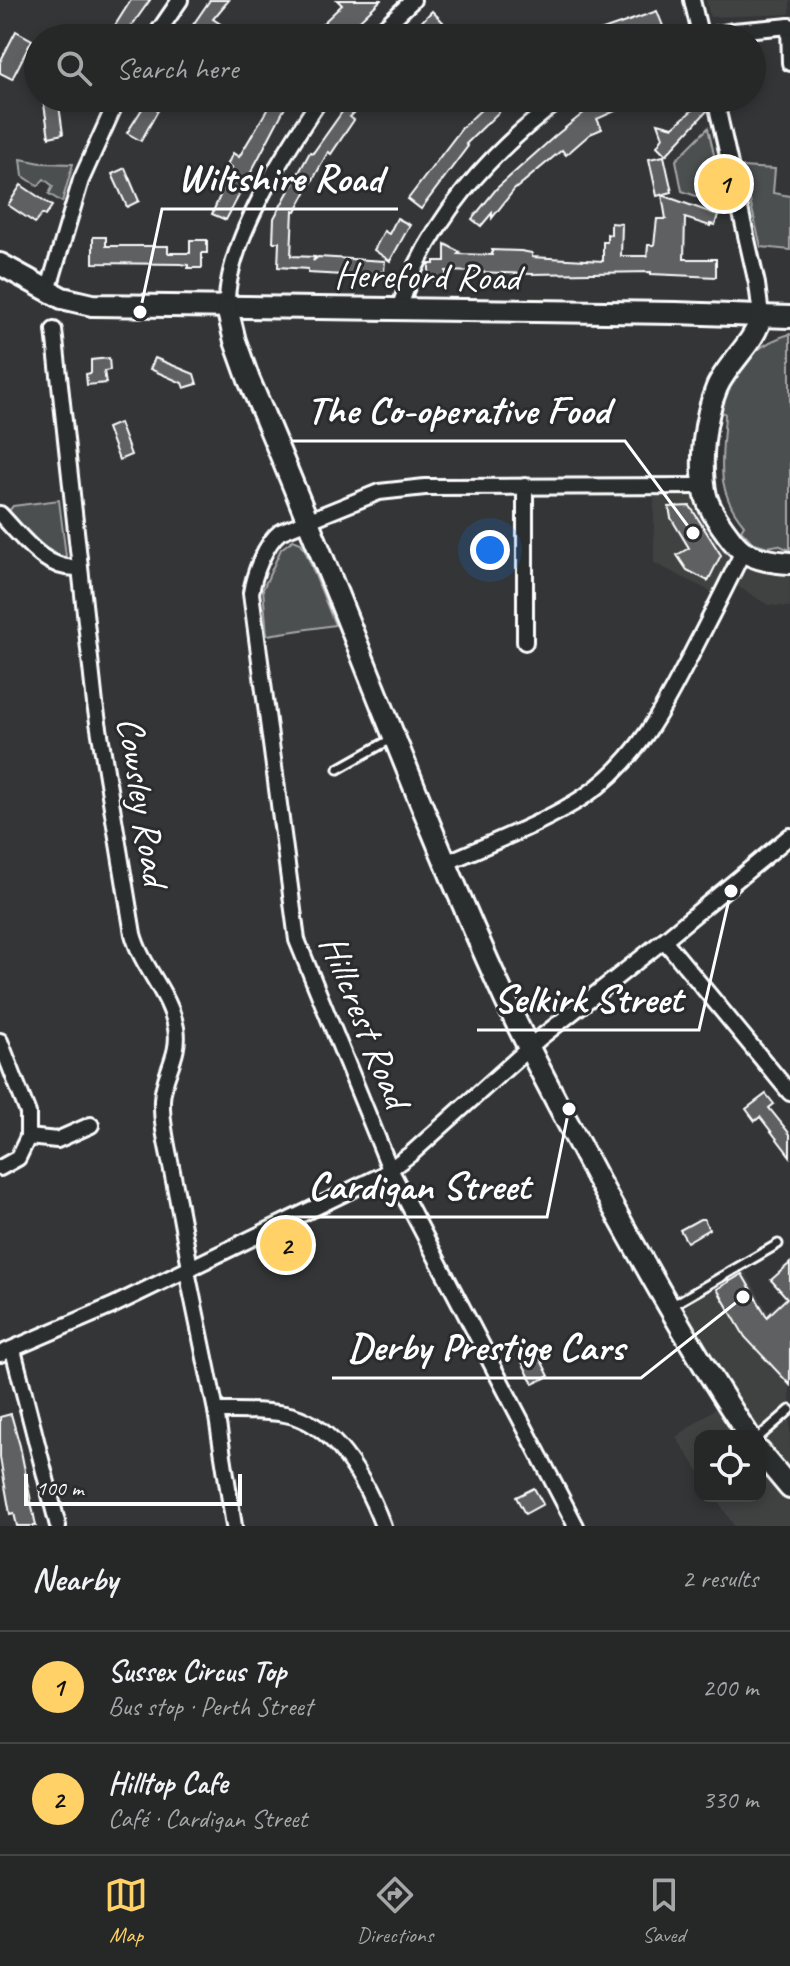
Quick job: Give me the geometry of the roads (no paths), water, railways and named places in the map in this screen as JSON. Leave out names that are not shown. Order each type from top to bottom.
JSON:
[{"type":"street","points":[[164,24],[180,0]]},
{"type":"street","points":[[388,24],[413,0]]},
{"type":"street","points":[[692,0],[697,24]]},
{"type":"street","points":[[766,28],[790,26],[790,63]]},
{"type":"street","points":[[48,291],[81,180],[112,112]]},
{"type":"street","points":[[312,112],[286,153],[240,244],[228,282],[227,308],[235,341],[446,863],[529,1048],[699,1361],[745,1430]]},
{"type":"street","points":[[399,309],[424,251],[462,192],[500,150],[546,112]]},
{"type":"street","points":[[718,112],[757,284],[761,315],[759,326],[730,364],[714,394],[704,445],[705,486],[712,511],[743,551],[765,560],[790,563]]},
{"type":"street","name":"Hereford Road","points":[[0,264],[62,298],[92,305],[790,317]]},
{"type":"street","name":"Cowsley Road","points":[[54,330],[95,704],[133,934],[142,958],[169,1003],[176,1028],[176,1055],[162,1104],[165,1133],[234,1526]]},
{"type":"street","points":[[525,486],[525,642]]},
{"type":"street","name":"Hillcrest Road","points":[[576,1526],[390,1169],[297,940],[251,593],[263,557],[274,537],[307,520],[393,488],[705,486]]},
{"type":"street","points":[[0,514],[49,562],[59,567],[79,568]]},
{"type":"street","points":[[446,863],[573,804],[628,759],[676,686],[743,551]]},
{"type":"street","points":[[58,1526],[6,1352],[188,1270],[390,1169],[529,1048],[790,836]]},
{"type":"street","points":[[664,940],[790,1093]]},
{"type":"street","points":[[0,1041],[28,1113],[28,1137],[20,1156],[0,1168]]},
{"type":"street","points":[[28,1137],[57,1140],[91,1125]]},
{"type":"street","points":[[216,1411],[287,1414],[317,1427],[350,1462],[383,1526]]},
{"type":"street","points":[[766,1459],[790,1488]]},
{"type":"lane","points":[[338,769],[395,737]]},
{"type":"lane","points":[[669,1307],[778,1244]]},
{"type":"lane","points":[[766,1431],[790,1410]]},
{"type":"place","name":"Sussex Circus Top","points":[[724,184]]},
{"type":"place","name":"Wiltshire Road","points":[[140,312]]},
{"type":"place","name":"The Co-operative Food","points":[[693,533]]},
{"type":"place","name":"Selkirk Street","points":[[731,891]]},
{"type":"place","name":"Cardigan Street","points":[[569,1109]]},
{"type":"place","name":"Hilltop Cafe","points":[[286,1245]]},
{"type":"place","name":"Derby Prestige Cars","points":[[743,1297]]}]
